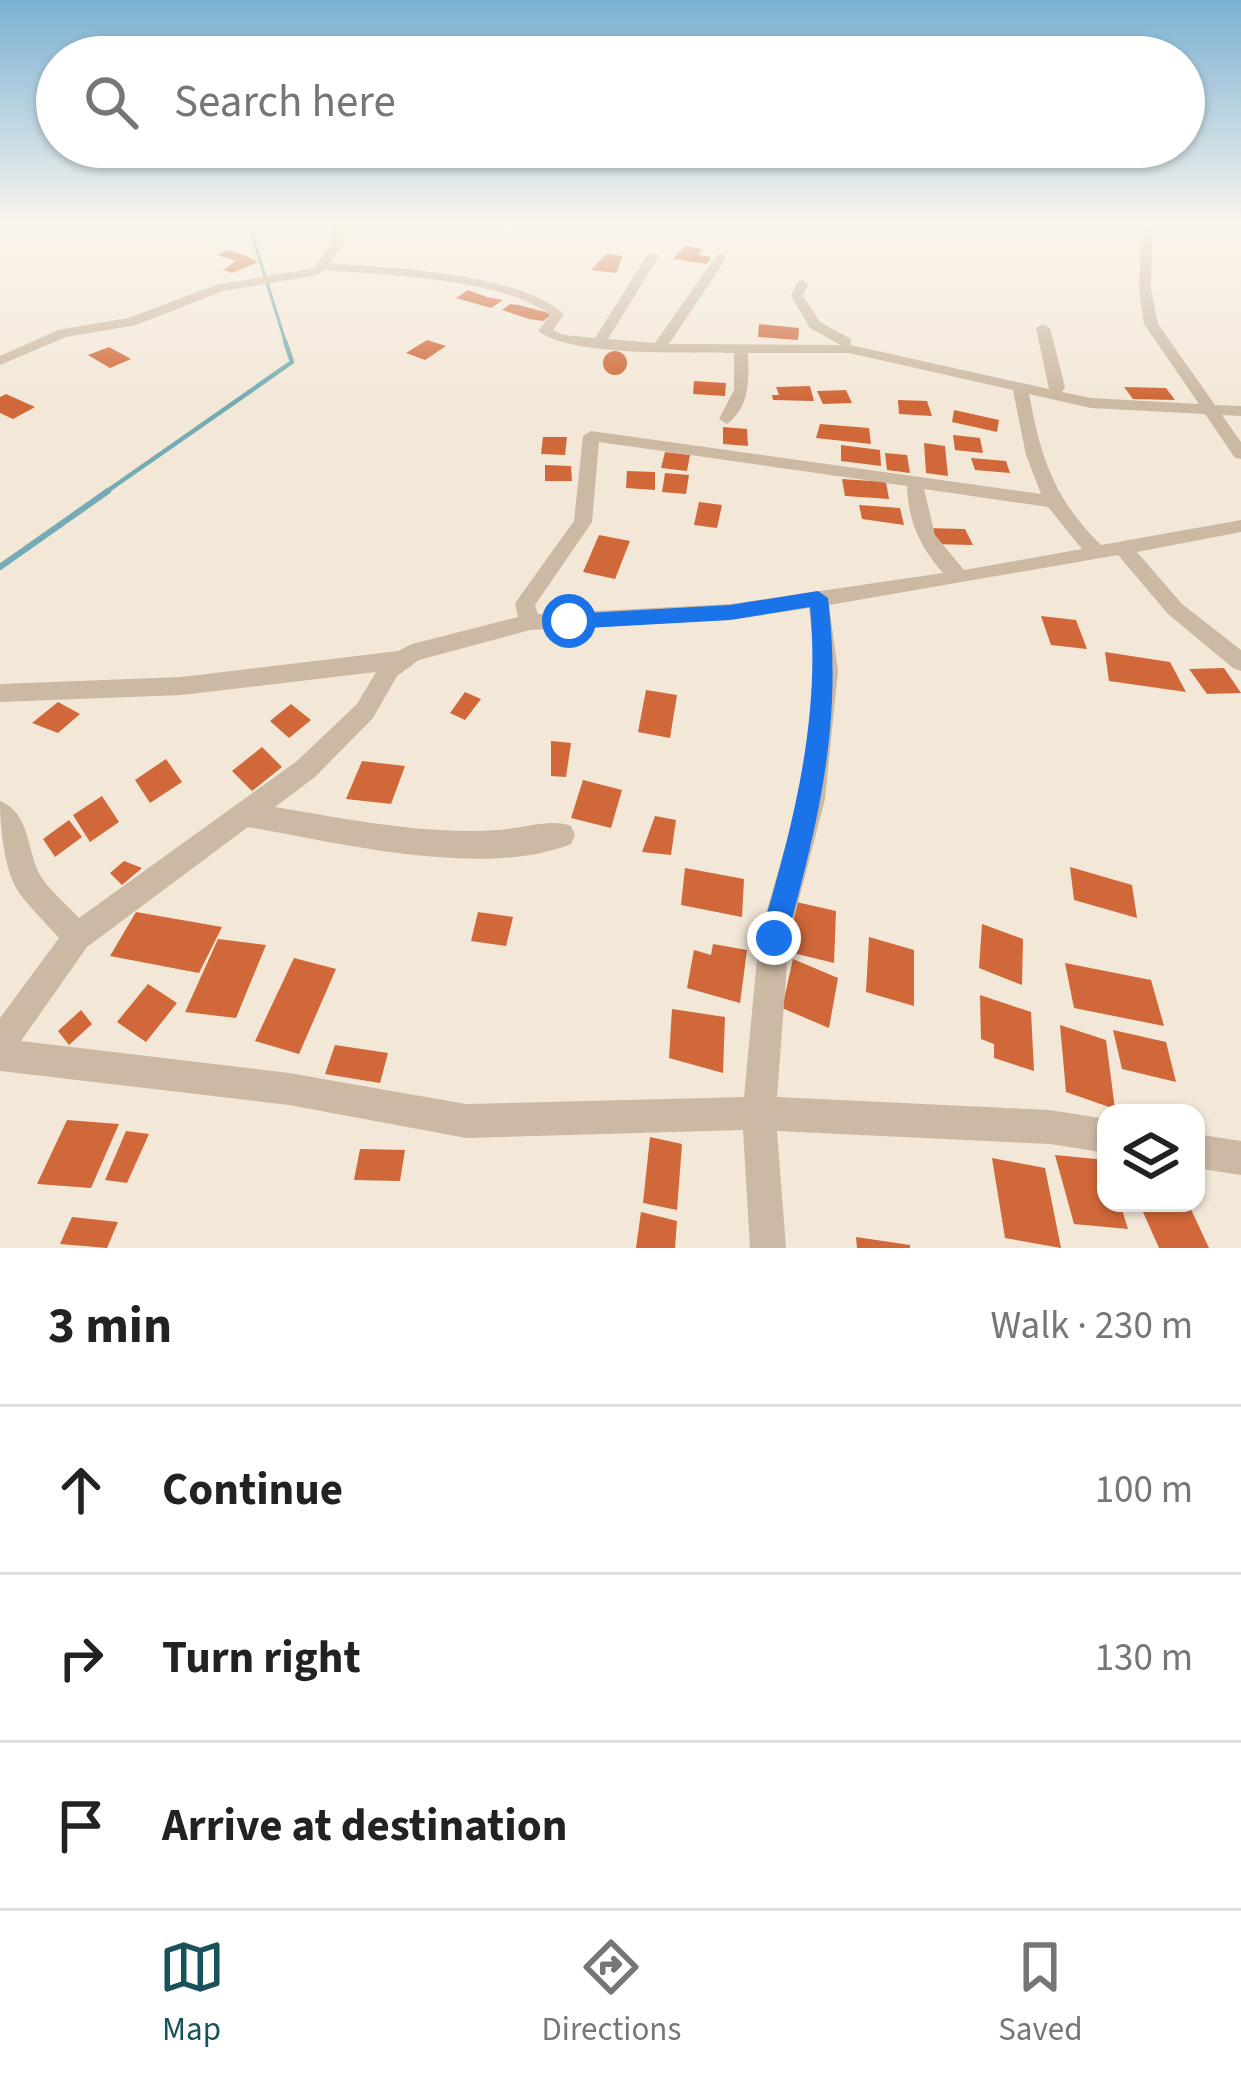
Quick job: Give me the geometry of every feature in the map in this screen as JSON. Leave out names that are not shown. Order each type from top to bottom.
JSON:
[{"type":"street","points":[[0,361],[70,331],[131,322],[220,288],[250,283]]},
{"type":"street","points":[[458,283],[555,308],[557,314],[546,328],[550,335],[659,348],[849,349],[1091,403],[1241,411]]},
{"type":"street","points":[[599,342],[636,283]]},
{"type":"street","points":[[659,348],[704,283]]},
{"type":"street","points":[[1145,283],[1150,324],[1205,409],[1241,454]]},
{"type":"street","points":[[802,284],[797,296],[808,317],[849,349]]},
{"type":"street","points":[[1043,328],[1058,387],[1051,395]]},
{"type":"street","points":[[727,419],[742,390],[741,349]]},
{"type":"street","points":[[1020,388],[1034,465],[1050,501],[1094,549]]},
{"type":"street","points":[[530,622],[525,604],[584,522],[591,436],[1050,501]]},
{"type":"street","points":[[915,481],[916,516],[926,546],[960,578]]},
{"type":"street","points":[[0,693],[182,686],[399,660],[530,622],[711,614],[960,578],[1094,549],[1241,526]]},
{"type":"street","points":[[1121,546],[1174,609],[1241,662]]},
{"type":"street","points":[[768,1248],[758,1114],[774,938],[812,799],[817,757],[826,671],[818,598]]},
{"type":"street","points":[[0,1044],[77,937],[306,769],[350,725],[399,660]]},
{"type":"street","points":[[0,813],[9,851],[27,881],[77,937]]},
{"type":"street","points":[[244,814],[380,836],[501,847],[562,835]]},
{"type":"street","points":[[0,1055],[290,1089],[466,1121],[758,1114],[1050,1126],[1097,1134]]},
{"type":"street","points":[[1205,1152],[1241,1158]]},
{"type":"building","points":[[468,290],[503,300],[491,308],[456,298]]},
{"type":"building","points":[[510,304],[552,314],[543,321],[529,319],[502,310]]},
{"type":"building","points":[[759,324],[799,328],[798,340],[758,337]]},
{"type":"building","points":[[427,340],[446,346],[425,360],[406,353]]},
{"type":"building","points":[[109,347],[131,359],[110,368],[88,355]]},
{"type":"building","points":[[615,351],[624,354],[624,372],[615,375],[606,372],[603,363],[606,354]]},
{"type":"building","points":[[694,381],[726,383],[725,396],[693,394]]},
{"type":"building","points":[[810,386],[814,401],[773,400],[772,395],[779,395],[776,387]]},
{"type":"building","points":[[1124,387],[1166,388],[1175,400],[1133,399]]},
{"type":"building","points":[[846,390],[852,403],[823,404],[817,391]]},
{"type":"building","points":[[6,394],[35,407],[13,419],[0,413],[0,397]]},
{"type":"building","points":[[898,400],[927,401],[932,416],[899,414]]},
{"type":"building","points":[[954,410],[999,420],[997,432],[952,422]]},
{"type":"building","points":[[820,424],[869,428],[871,444],[816,438]]},
{"type":"building","points":[[723,427],[747,429],[748,446],[723,444]]},
{"type":"building","points":[[953,435],[980,438],[983,453],[955,450]]},
{"type":"building","points":[[543,437],[567,437],[565,455],[541,454]]},
{"type":"building","points":[[924,443],[945,446],[948,476],[926,473]]},
{"type":"building","points":[[841,445],[880,450],[881,466],[841,461]]},
{"type":"building","points":[[665,452],[690,455],[687,471],[661,468]]},
{"type":"building","points":[[885,453],[907,455],[910,473],[887,470]]},
{"type":"building","points":[[971,458],[1006,461],[1010,473],[975,470]]},
{"type":"building","points":[[545,465],[571,466],[572,481],[545,481]]},
{"type":"building","points":[[627,471],[655,472],[655,490],[626,488]]},
{"type":"building","points":[[665,473],[689,475],[686,494],[662,492]]},
{"type":"building","points":[[842,479],[886,482],[889,499],[845,496]]},
{"type":"building","points":[[699,502],[722,505],[717,528],[694,525]]},
{"type":"building","points":[[859,505],[900,508],[904,525],[862,519]]},
{"type":"building","points":[[926,528],[965,529],[973,545],[933,544]]},
{"type":"building","points":[[599,535],[630,541],[615,579],[583,572]]},
{"type":"building","points":[[1041,616],[1076,620],[1087,649],[1051,645]]},
{"type":"building","points":[[1105,652],[1170,662],[1186,692],[1109,681]]},
{"type":"building","points":[[1224,668],[1241,693],[1207,694],[1189,669]]},
{"type":"building","points":[[646,690],[677,695],[670,738],[638,732]]},
{"type":"building","points":[[465,692],[481,699],[465,720],[450,713]]},
{"type":"building","points":[[58,702],[80,714],[58,733],[32,723]]},
{"type":"building","points":[[291,704],[311,720],[289,738],[270,721]]},
{"type":"building","points":[[551,741],[571,743],[566,777],[551,776]]},
{"type":"building","points":[[262,747],[282,767],[252,791],[232,771]]},
{"type":"building","points":[[166,759],[182,782],[150,803],[135,780]]},
{"type":"building","points":[[362,761],[405,766],[391,804],[346,799]]},
{"type":"building","points":[[583,780],[622,790],[611,828],[571,818]]},
{"type":"building","points":[[102,796],[119,822],[90,842],[73,815]]},
{"type":"building","points":[[655,816],[676,820],[671,855],[642,852]]},
{"type":"building","points":[[69,820],[82,837],[55,857],[43,839]]},
{"type":"building","points":[[124,861],[142,868],[122,885],[110,873]]},
{"type":"building","points":[[1070,867],[1132,885],[1137,918],[1074,900]]},
{"type":"building","points":[[685,868],[744,879],[742,917],[681,905]]},
{"type":"building","points":[[792,901],[836,911],[834,963],[789,952]]},
{"type":"building","points":[[136,912],[222,927],[199,973],[110,956]]},
{"type":"building","points":[[478,912],[513,917],[506,946],[471,941]]},
{"type":"building","points":[[982,924],[1023,939],[1022,985],[979,968]]},
{"type":"building","points":[[869,937],[914,950],[914,1006],[866,992]]},
{"type":"building","points":[[218,939],[266,945],[236,1018],[185,1012]]},
{"type":"building","points":[[713,944],[747,950],[740,1003],[687,988],[694,950],[711,955]]},
{"type":"building","points":[[294,958],[336,969],[299,1054],[255,1041]]},
{"type":"building","points":[[793,959],[838,978],[829,1028],[782,1008]]},
{"type":"building","points":[[1065,963],[1151,980],[1164,1026],[1074,1008]]},
{"type":"building","points":[[148,984],[177,1003],[146,1042],[117,1022]]},
{"type":"building","points":[[980,995],[1031,1012],[1034,1071],[994,1058],[994,1044],[981,1039]]},
{"type":"building","points":[[672,1009],[725,1017],[723,1073],[669,1058]]},
{"type":"building","points":[[81,1010],[92,1024],[69,1045],[58,1031]]},
{"type":"building","points":[[1060,1025],[1106,1040],[1114,1104],[1066,1092]]},
{"type":"building","points":[[1113,1030],[1166,1042],[1176,1082],[1122,1069]]},
{"type":"building","points":[[335,1045],[388,1053],[380,1083],[325,1074]]},
{"type":"building","points":[[67,1120],[119,1124],[91,1188],[37,1184]]},
{"type":"building","points":[[126,1131],[149,1134],[127,1183],[105,1180]]},
{"type":"building","points":[[650,1137],[682,1144],[677,1210],[643,1203]]},
{"type":"building","points":[[360,1149],[405,1150],[400,1181],[354,1180]]},
{"type":"building","points":[[1055,1155],[1097,1159],[1097,1212],[1123,1212],[1128,1229],[1074,1224]]},
{"type":"building","points":[[992,1158],[1045,1168],[1061,1248],[1005,1238]]},
{"type":"building","points":[[641,1212],[677,1221],[675,1248],[636,1248]]},
{"type":"building","points":[[1143,1212],[1192,1212],[1209,1248],[1159,1248]]},
{"type":"building","points":[[72,1217],[118,1222],[107,1248],[60,1244]]},
{"type":"building","points":[[856,1237],[910,1245],[910,1248],[857,1248]]},
{"type":"waterway","points":[[267,283],[286,344]]},
{"type":"waterway","points":[[103,494],[292,362],[286,344]]},
{"type":"waterway","points":[[0,567],[108,491]]},
{"type":"route","points":[[569,621],[730,612],[818,598],[826,671],[812,799],[774,938]]}]
